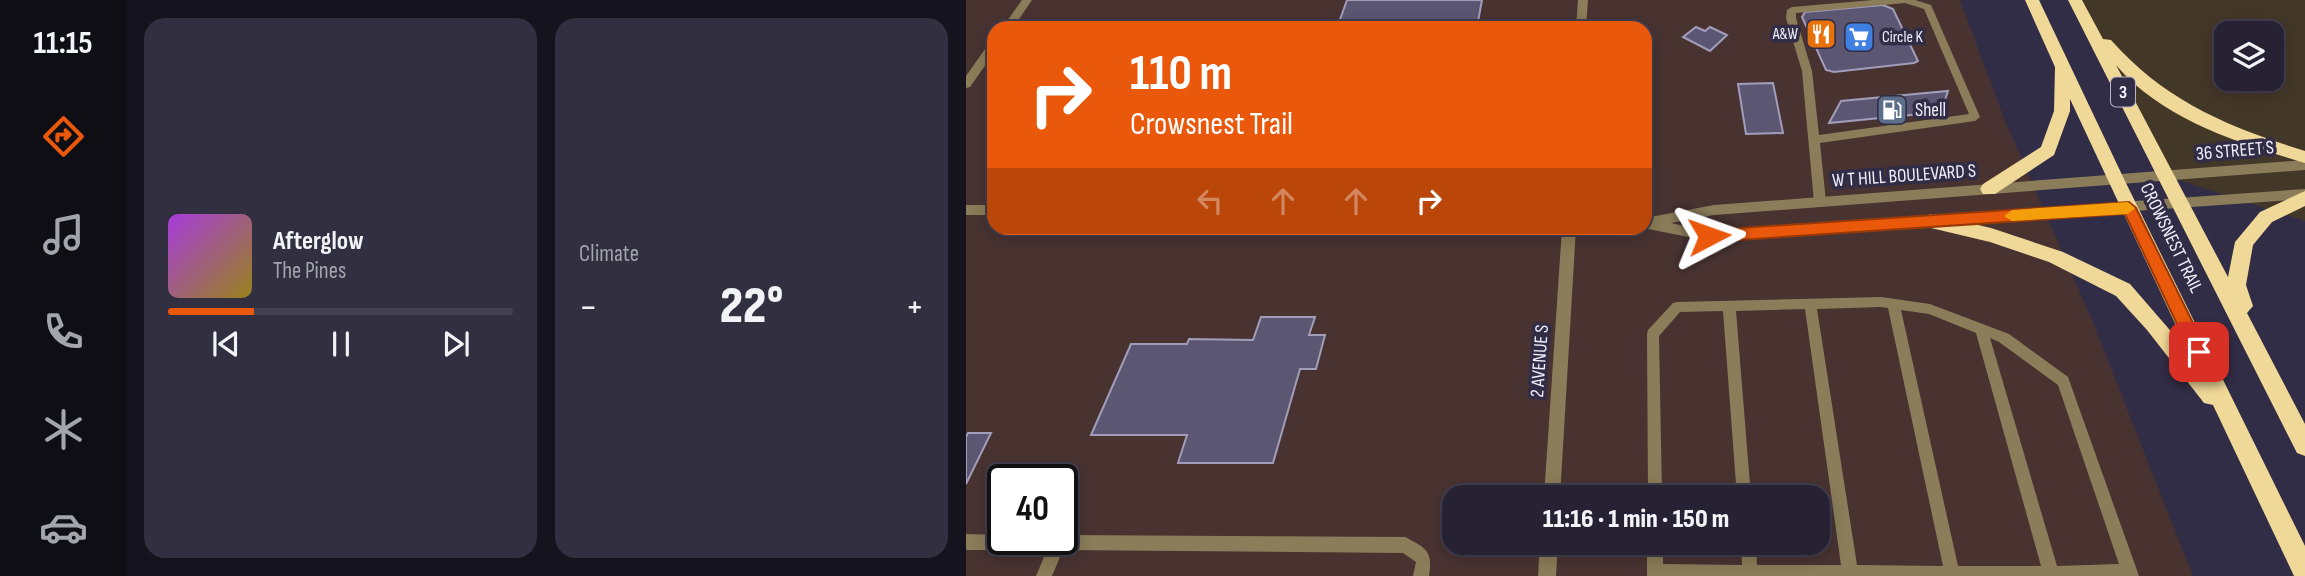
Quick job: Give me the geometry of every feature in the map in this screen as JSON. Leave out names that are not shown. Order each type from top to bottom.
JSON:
[{"type":"highway","name":"CROWSNEST TRAIL","points":[[2032,0],[2115,179],[2305,572]]},
{"type":"highway","name":"CROWSNEST TRAIL","points":[[2077,4],[2305,446]]},
{"type":"highway","points":[[2077,4],[2115,55],[2150,89],[2206,122],[2305,157]]},
{"type":"highway","points":[[1989,189],[2048,150],[2063,111],[2061,62]]},
{"type":"highway","points":[[2256,351],[2236,285],[2244,242],[2266,217],[2305,196]]},
{"type":"highway","points":[[1931,221],[1991,235],[2056,257],[2123,290],[2154,324],[2234,425]]},
{"type":"street","points":[[1012,21],[1027,0]]},
{"type":"street","points":[[1582,21],[1583,0]]},
{"type":"street","points":[[966,84],[987,55]]},
{"type":"street","name":"36 STREET S","points":[[2167,176],[2305,165]]},
{"type":"street","name":"W T HILL BOULEVARD S","points":[[1652,222],[1714,210],[2167,176]]},
{"type":"street","points":[[2182,204],[2305,196]]},
{"type":"street","name":"W T HILL BOULEVARD S","points":[[1652,224],[1709,236],[2182,204]]},
{"type":"street","points":[[966,210],[987,210]]},
{"type":"street","name":"2 AVENUE S","points":[[1553,485],[1569,235]]},
{"type":"street","points":[[1547,576],[1548,555]]},
{"type":"lane","points":[[1814,140],[1976,117],[1928,7],[1905,0],[1792,10],[1791,18],[1807,71],[1820,202]]},
{"type":"lane","points":[[1810,304],[1850,573]]},
{"type":"lane","points":[[1893,304],[1952,573]]},
{"type":"lane","points":[[1655,485],[1654,334],[1677,307],[1893,304],[1930,309],[2004,338],[2063,381],[2130,574],[1655,574],[1655,555]]},
{"type":"lane","points":[[1729,306],[1743,485]]},
{"type":"lane","points":[[1981,329],[2050,573]]},
{"type":"lane","points":[[966,542],[987,542]]},
{"type":"lane","points":[[1078,543],[1405,545],[1424,559],[1422,576]]},
{"type":"lane","points":[[1044,576],[1053,555]]},
{"type":"lane","points":[[1749,555],[1750,572]]},
{"type":"shaded area","points":[[966,0],[1960,0],[2005,121],[2091,318],[2193,576],[966,576]]},
{"type":"shaded area","points":[[2075,0],[2305,0],[2305,221],[2167,176]]},
{"type":"building","points":[[1347,0],[1482,0],[1478,21],[1340,21]]},
{"type":"building","name":"Circle K","points":[[1883,5],[1893,9],[1918,61],[1834,72],[1826,70],[1802,17],[1805,12]]},
{"type":"building","points":[[1696,27],[1705,31],[1710,27],[1727,35],[1710,51],[1683,37]]},
{"type":"building","points":[[1773,83],[1783,133],[1746,134],[1738,84]]},
{"type":"building","points":[[1948,91],[1941,112],[1829,123],[1841,101]]},
{"type":"building","points":[[1261,317],[1315,317],[1309,335],[1325,335],[1316,369],[1300,369],[1273,463],[1178,463],[1187,435],[1091,435],[1131,344],[1187,344],[1189,339],[1253,340]]},
{"type":"building","points":[[968,433],[991,433],[966,484],[966,437]]},
{"type":"slow traffic","points":[[2012,216],[2128,208]]},
{"type":"place","name":"A&W","points":[[1821,34]]},
{"type":"place","name":"Circle K","points":[[1859,37]]},
{"type":"place","name":"Shell","points":[[1892,110]]},
{"type":"route","points":[[1709,236],[2129,208],[2199,352]]}]
